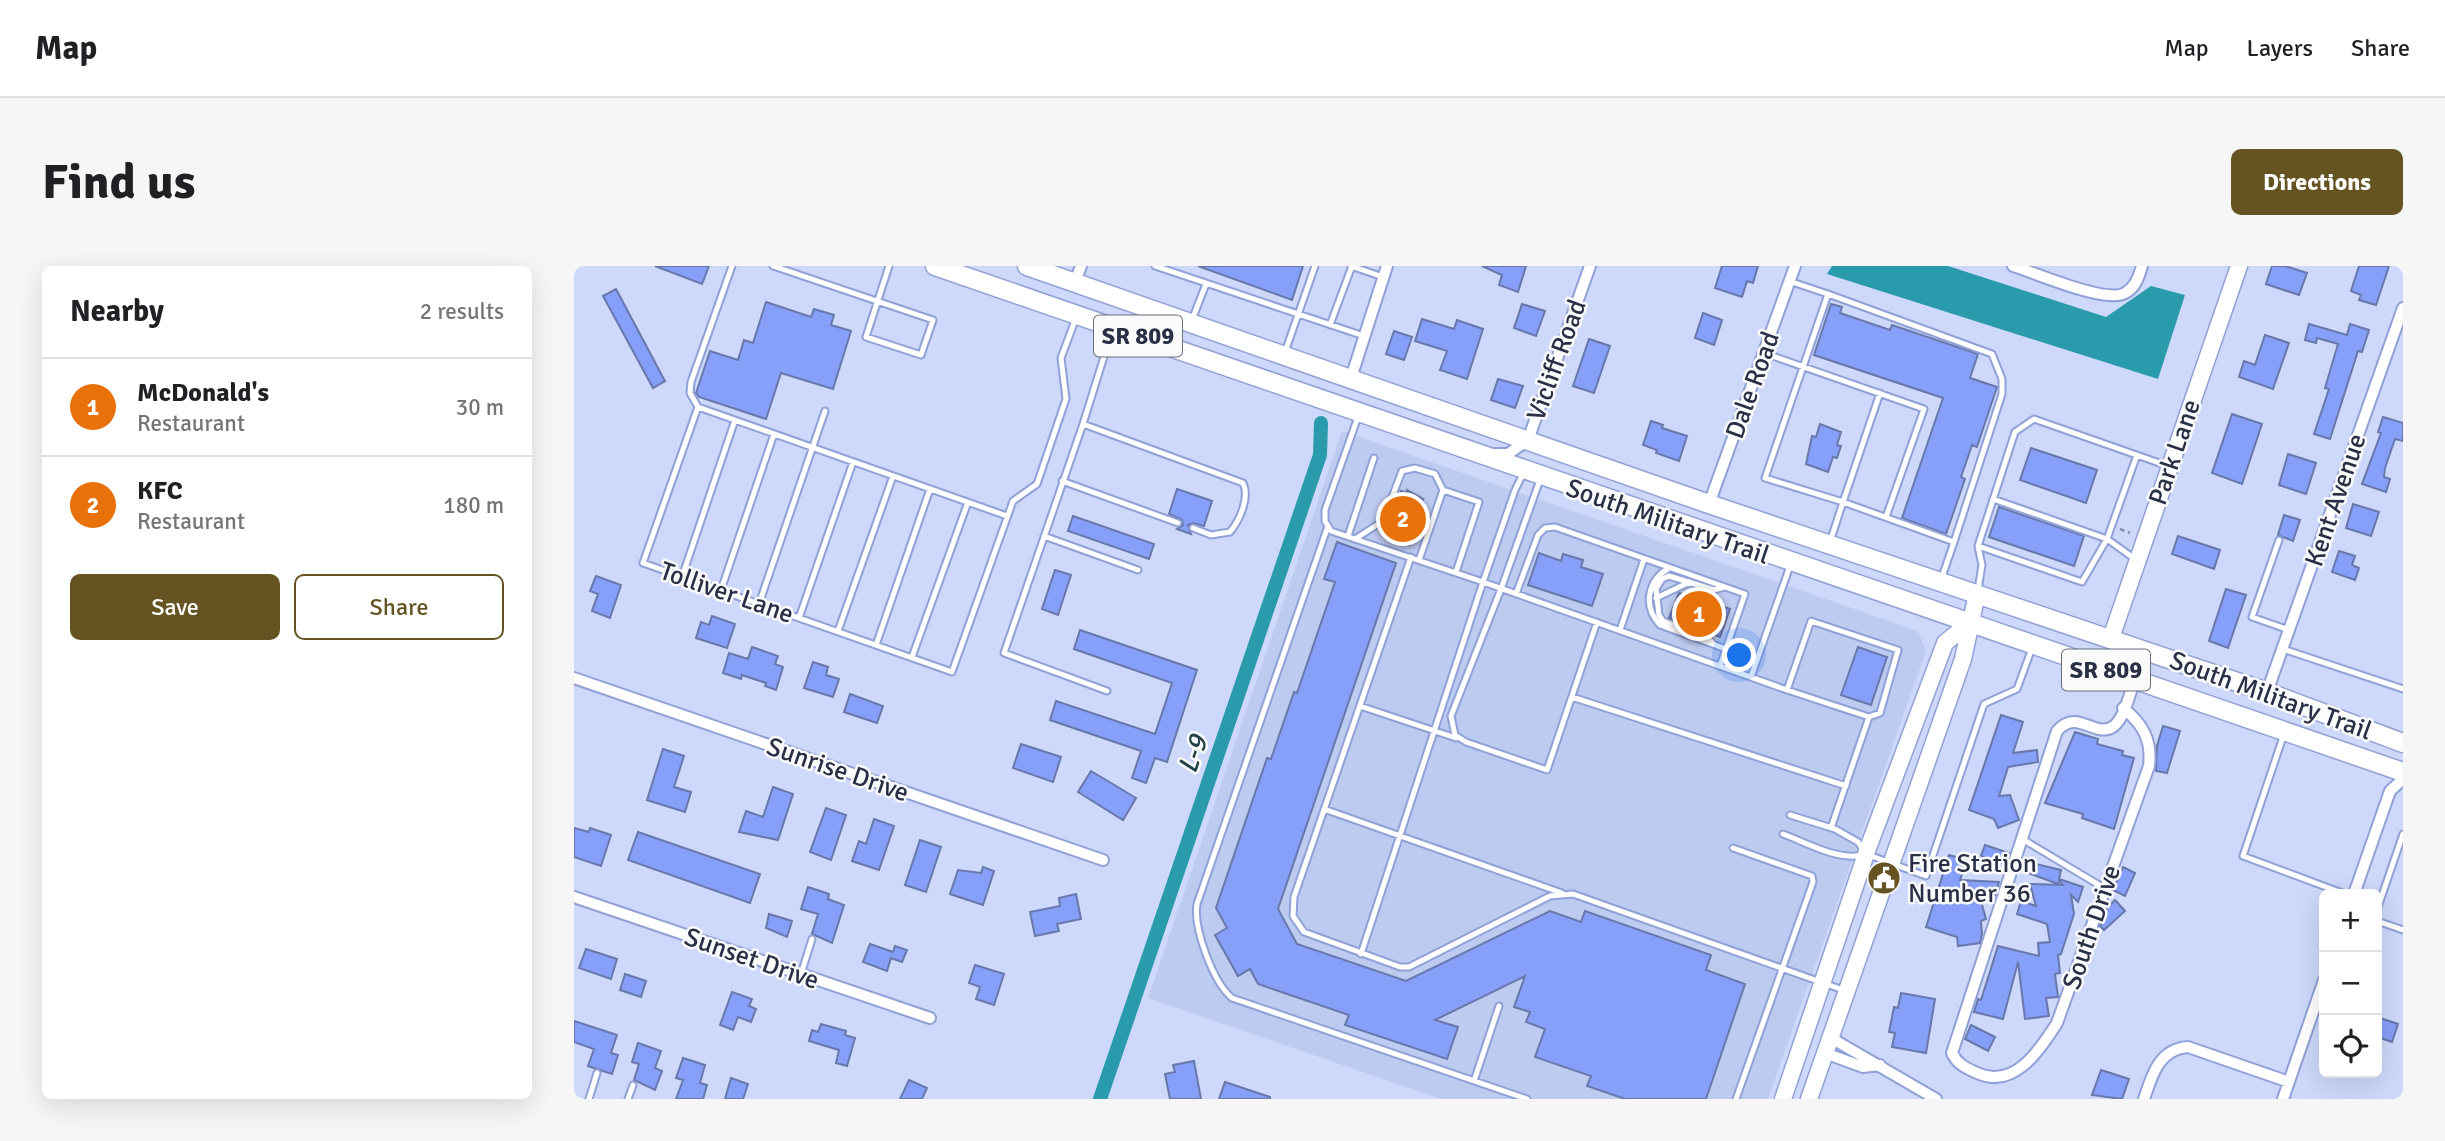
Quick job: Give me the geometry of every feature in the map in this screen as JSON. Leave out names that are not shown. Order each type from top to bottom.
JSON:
[{"type":"main road","name":"South Military Trail","points":[[935,266],[1533,475],[2403,772]]},
{"type":"main road","name":"South Military Trail","points":[[1027,266],[1078,274],[1191,323],[1709,504],[2267,692],[2403,743]]},
{"type":"main road","points":[[1141,337],[1165,336],[1191,323]]},
{"type":"main road","points":[[1212,362],[1225,351],[1237,348],[1266,349]]},
{"type":"main road","points":[[1533,475],[1566,454]]},
{"type":"main road","points":[[2338,750],[2368,742],[2373,732]]},
{"type":"street","name":"Vicliff Road","points":[[1475,455],[1508,454],[1528,439],[1590,266]]},
{"type":"street","name":"Dale Road","points":[[1709,504],[1795,266]]},
{"type":"street","points":[[2018,267],[2108,296],[2126,293],[2133,287],[2142,266]]},
{"type":"street","name":"Park Lane","points":[[2110,638],[2239,266]]},
{"type":"street","points":[[1351,378],[1385,272]]},
{"type":"street","name":"Kent Avenue","points":[[2267,692],[2403,308]]},
{"type":"street","points":[[1809,1099],[1963,659],[1977,594]]},
{"type":"street","points":[[1783,1099],[1866,854],[1946,638],[1969,623]]},
{"type":"street","points":[[2024,840],[2057,731],[2063,723],[2073,720],[2103,729],[2112,727],[2135,679]]},
{"type":"street","name":"Sunrise Drive","points":[[575,681],[1103,860]]},
{"type":"street","name":"South Drive","points":[[2024,840],[1952,1053],[1964,1067],[1983,1076],[2002,1077],[2022,1068],[2041,1048],[2057,1023],[2150,756],[2143,728],[2123,708]]},
{"type":"street","points":[[2356,889],[2390,791],[2403,779]]},
{"type":"street","name":"Sunset Drive","points":[[574,897],[930,1018]]},
{"type":"street","points":[[2283,1099],[2319,995]]},
{"type":"street","points":[[1828,1046],[1863,1067],[1880,1065],[1936,1099]]},
{"type":"street","points":[[2144,1099],[2153,1073],[2164,1056],[2174,1048],[2188,1047],[2289,1082]]},
{"type":"lane","name":"Tolliver Lane","points":[[732,266],[691,382],[690,393],[698,407],[643,563],[952,672],[1007,516]]},
{"type":"lane","points":[[774,266],[878,301],[933,320],[921,355],[866,337],[878,301],[889,266]]},
{"type":"lane","points":[[1156,266],[1364,336]]},
{"type":"lane","points":[[1284,355],[1315,266]]},
{"type":"lane","points":[[1330,325],[1352,266],[1385,272]]},
{"type":"lane","points":[[1789,281],[1993,354],[2001,379],[2002,394],[1940,582]]},
{"type":"lane","points":[[1191,323],[1206,284]]},
{"type":"lane","points":[[1828,294],[1801,366],[1765,478],[1843,502],[1954,542]]},
{"type":"lane","points":[[698,407],[1007,516],[1013,501],[1037,484],[1066,399],[1061,358],[1077,315]]},
{"type":"lane","points":[[1107,691],[1004,653],[1113,328]]},
{"type":"lane","points":[[1764,353],[1924,409],[1886,517]]},
{"type":"lane","points":[[1829,545],[1880,393]]},
{"type":"lane","points":[[759,604],[825,411]]},
{"type":"lane","points":[[1359,413],[1325,510],[1328,526],[1197,904],[1196,926],[1220,985],[1232,998],[1527,1099]]},
{"type":"lane","points":[[1977,594],[1982,565],[1978,546],[1993,499],[2015,432],[2034,419],[2169,466]]},
{"type":"lane","points":[[682,577],[735,420]]},
{"type":"lane","points":[[1083,424],[1243,483],[1245,501],[1230,531],[1211,535],[1193,528]]},
{"type":"lane","points":[[721,590],[774,434]]},
{"type":"lane","points":[[1978,546],[2082,582],[2107,539],[2137,455]]},
{"type":"lane","points":[[1351,537],[1374,458]]},
{"type":"lane","points":[[799,618],[853,462]]},
{"type":"lane","points":[[1351,537],[1382,521],[1397,478],[1406,468],[1435,474],[1443,490],[1479,502],[1456,572]]},
{"type":"lane","points":[[838,631],[893,475]]},
{"type":"lane","points":[[1361,954],[1515,490],[1533,475]]},
{"type":"lane","points":[[1460,739],[1451,729],[1451,716],[1502,589],[1533,475]]},
{"type":"lane","points":[[1062,481],[1178,523]]},
{"type":"lane","points":[[876,645],[930,489]]},
{"type":"lane","points":[[1419,560],[1443,490]]},
{"type":"lane","points":[[1993,499],[2107,539],[2137,561]]},
{"type":"lane","points":[[912,657],[968,502]]},
{"type":"lane","points":[[1328,526],[1351,537],[1787,690],[1869,717],[1880,713],[1898,650],[1811,621],[1787,690]]},
{"type":"lane","points":[[1516,594],[1541,531],[1555,527],[1745,594],[1720,666]]},
{"type":"lane","points":[[1044,536],[1138,570]]},
{"type":"lane","points":[[2279,540],[2252,617],[2289,630]]},
{"type":"lane","points":[[1411,557],[1294,897],[1293,916],[1304,932],[1312,937],[1409,967],[1550,896],[1562,893]]},
{"type":"lane","points":[[1620,630],[1644,559]]},
{"type":"lane","points":[[1751,677],[1791,563]]},
{"type":"lane","points":[[1669,568],[1659,574],[1650,589],[1653,618],[1660,625],[1726,649]]},
{"type":"lane","points":[[1713,645],[1708,637],[1663,621],[1656,589],[1662,579],[1674,576],[1714,590],[1724,587]]},
{"type":"lane","points":[[1656,598],[1690,582]]},
{"type":"lane","points":[[1360,706],[1547,770],[1597,622]]},
{"type":"lane","points":[[1783,834],[1853,858],[1866,854],[1926,876],[1984,704],[2017,689],[2033,645]]},
{"type":"lane","points":[[2283,649],[2403,690]]},
{"type":"lane","points":[[1572,697],[1846,786]]},
{"type":"lane","points":[[1831,828],[1869,717]]},
{"type":"lane","points":[[2285,731],[2243,856],[2332,889]]},
{"type":"lane","points":[[1324,809],[1848,991]]},
{"type":"lane","points":[[1790,815],[1831,828],[1858,842],[1866,854]]},
{"type":"lane","points":[[2382,895],[2403,834]]},
{"type":"lane","points":[[2024,840],[2104,888]]},
{"type":"lane","points":[[1733,848],[1812,876],[1813,882],[1736,1099]]},
{"type":"lane","points":[[2382,923],[2403,930]]},
{"type":"lane","points":[[801,974],[812,939]]},
{"type":"lane","points":[[1474,1081],[1499,1006]]},
{"type":"lane","points":[[589,1099],[597,1073]]},
{"type":"lane","points":[[628,1099],[632,1085]]},
{"type":"path","points":[[2120,529],[2130,533]]},
{"type":"shaded area","points":[[1832,266],[1948,266],[2106,317],[2151,286],[2185,295],[2158,379],[1827,274]]},
{"type":"shaded area","points":[[1342,431],[1918,631],[1926,651],[1768,1099],[1441,1099],[1148,998]]},
{"type":"building","points":[[655,266],[709,266],[702,284]]},
{"type":"building","points":[[1198,266],[1303,266],[1292,300]]},
{"type":"building","points":[[1482,266],[1526,266],[1518,292],[1499,285],[1502,275]]},
{"type":"building","points":[[1722,266],[1758,266],[1753,283],[1747,281],[1742,297],[1715,288]]},
{"type":"building","points":[[2272,266],[2285,266],[2307,273],[2299,295],[2266,284]]},
{"type":"building","points":[[2359,266],[2389,266],[2376,305],[2359,300],[2361,295],[2351,291]]},
{"type":"building","points":[[616,289],[665,381],[653,388],[603,296]]},
{"type":"building","points":[[766,302],[811,317],[814,309],[834,315],[831,325],[851,331],[833,389],[781,373],[766,419],[699,397],[696,393],[710,351],[738,360],[744,340],[753,343]]},
{"type":"building","points":[[1522,304],[1545,311],[1536,336],[1514,328]]},
{"type":"building","points":[[1831,304],[1842,307],[1840,313],[1890,330],[1892,325],[1978,354],[1970,378],[1997,387],[1977,447],[1972,445],[1961,477],[1965,479],[1946,534],[1902,518],[1943,398],[1814,355]]},
{"type":"building","points":[[1703,313],[1722,320],[1714,345],[1695,338]]},
{"type":"building","points":[[1422,319],[1454,329],[1457,320],[1483,329],[1467,379],[1440,370],[1447,351],[1415,341]]},
{"type":"building","points":[[2309,324],[2347,335],[2350,324],[2369,330],[2362,352],[2358,351],[2330,439],[2314,434],[2329,389],[2325,388],[2338,344],[2317,338],[2316,343],[2305,340]]},
{"type":"building","points":[[1394,331],[1412,337],[1404,360],[1386,354]]},
{"type":"building","points":[[2265,335],[2289,343],[2273,389],[2239,377],[2244,361],[2255,365]]},
{"type":"building","points":[[1589,339],[1610,346],[1594,393],[1573,386]]},
{"type":"building","points":[[1498,379],[1523,386],[1515,408],[1491,400]]},
{"type":"building","points":[[2232,414],[2262,424],[2242,484],[2212,473]]},
{"type":"building","points":[[2383,417],[2403,423],[2403,441],[2395,439],[2385,468],[2384,477],[2390,479],[2386,492],[2362,484],[2381,433],[2378,432]]},
{"type":"building","points":[[1651,421],[1663,425],[1662,428],[1687,436],[1679,461],[1643,445]]},
{"type":"building","points":[[1820,424],[1841,432],[1837,445],[1841,446],[1837,458],[1833,457],[1828,472],[1806,464],[1812,436],[1816,437]]},
{"type":"building","points":[[2031,448],[2097,470],[2086,503],[2020,480]]},
{"type":"building","points":[[2288,454],[2316,463],[2306,494],[2279,485]]},
{"type":"building","points":[[1177,489],[1212,501],[1204,526],[1193,523],[1188,525],[1191,534],[1177,529],[1183,525],[1182,520],[1169,514]]},
{"type":"building","points":[[1407,490],[1423,499],[1410,545],[1384,536],[1401,491],[1407,493]]},
{"type":"building","points":[[2353,504],[2379,512],[2371,536],[2346,528]]},
{"type":"building","points":[[1999,507],[2084,536],[2074,566],[1989,537]]},
{"type":"building","points":[[2284,515],[2300,520],[2293,541],[2278,535]]},
{"type":"building","points":[[1073,516],[1154,544],[1149,559],[1068,531]]},
{"type":"building","points":[[2178,536],[2220,550],[2214,569],[2172,554]]},
{"type":"building","points":[[1337,542],[1396,563],[1278,909],[1297,944],[1406,981],[1550,911],[1581,922],[1585,911],[1711,955],[1706,970],[1745,984],[1706,1099],[1625,1099],[1587,1086],[1591,1076],[1535,1057],[1545,1029],[1526,1022],[1530,1012],[1514,1007],[1525,976],[1435,1020],[1458,1027],[1447,1059],[1345,1025],[1349,1015],[1258,984],[1250,969],[1238,976],[1215,935],[1227,928],[1216,908],[1267,758],[1271,759],[1294,692],[1297,693],[1335,582],[1324,579]]},
{"type":"building","points":[[2339,551],[2355,556],[2352,565],[2359,568],[2355,580],[2332,572]]},
{"type":"building","points":[[1539,553],[1561,561],[1563,554],[1583,560],[1581,567],[1603,574],[1592,606],[1528,585]]},
{"type":"building","points":[[1055,570],[1071,575],[1058,615],[1042,609]]},
{"type":"building","points":[[596,576],[621,585],[610,618],[592,611],[598,594],[590,591]]},
{"type":"building","points":[[2226,589],[2246,595],[2228,648],[2209,641]]},
{"type":"building","points":[[1679,593],[1730,609],[1720,637],[1669,618]]},
{"type":"building","points":[[712,616],[735,624],[727,648],[696,638],[701,622],[709,625]]},
{"type":"building","points":[[1080,630],[1197,670],[1167,762],[1155,758],[1146,783],[1132,778],[1141,751],[1050,720],[1056,701],[1155,734],[1172,683],[1074,649]]},
{"type":"building","points":[[752,647],[778,656],[775,664],[783,667],[776,690],[765,686],[766,683],[742,675],[741,679],[723,673],[729,653],[748,659]]},
{"type":"building","points":[[1858,647],[1887,657],[1871,705],[1841,695]]},
{"type":"building","points":[[813,662],[828,667],[826,675],[839,679],[833,697],[804,688]]},
{"type":"building","points":[[850,694],[883,706],[877,723],[844,712]]},
{"type":"building","points":[[2001,715],[2023,722],[2013,753],[2037,750],[2038,762],[2008,767],[1999,796],[2010,795],[2019,820],[1998,828],[1994,819],[1969,810]]},
{"type":"building","points":[[2163,726],[2180,731],[2167,773],[2156,771],[2157,746]]},
{"type":"building","points":[[2075,732],[2098,739],[2097,744],[2123,751],[2122,755],[2134,758],[2114,829],[2082,818],[2083,814],[2045,803]]},
{"type":"building","points":[[1021,744],[1061,757],[1053,782],[1013,768]]},
{"type":"building","points":[[663,749],[684,756],[674,787],[691,792],[685,812],[647,800]]},
{"type":"building","points":[[1091,771],[1136,798],[1123,820],[1078,792]]},
{"type":"building","points":[[773,787],[793,794],[778,840],[739,832],[746,811],[763,817]]},
{"type":"building","points":[[826,808],[846,815],[831,860],[810,852]]},
{"type":"building","points":[[874,819],[894,826],[879,870],[852,861],[859,841],[866,844]]},
{"type":"building","points":[[574,828],[589,832],[590,828],[611,835],[601,866],[574,857]]},
{"type":"building","points":[[638,832],[760,874],[750,903],[628,860]]},
{"type":"building","points":[[920,840],[941,847],[926,892],[905,885]]},
{"type":"building","points":[[1985,845],[2009,853],[2005,864],[1981,856]]},
{"type":"building","points":[[1949,855],[1967,860],[1960,880],[1999,882],[1995,895],[1979,894],[1986,919],[1981,921],[1980,943],[1958,946],[1957,937],[1926,927]]},
{"type":"building","points":[[2036,864],[2061,870],[2059,879],[2083,887],[2078,902],[2071,895],[2074,914],[2061,954],[2058,955],[2060,973],[2055,974],[2058,997],[2046,998],[2049,1016],[2025,1019],[2018,962],[2003,1019],[1974,1012],[1978,999],[1981,1000],[1998,946],[2039,956],[2038,943],[2050,942],[2047,924],[2017,914],[2021,901],[2036,906],[2030,884],[2063,885],[2059,881],[2058,884],[2020,870]]},
{"type":"building","points":[[983,867],[994,871],[983,905],[950,894],[958,870],[981,873]]},
{"type":"building","points":[[2123,867],[2135,873],[2125,896],[2113,890]]},
{"type":"building","points":[[808,887],[829,894],[828,899],[844,905],[832,943],[812,934],[818,914],[801,909]]},
{"type":"building","points":[[1076,894],[1081,919],[1057,924],[1059,931],[1035,936],[1030,912],[1060,906],[1059,898]]},
{"type":"building","points":[[2115,900],[2125,911],[2104,930],[2100,926],[2106,909]]},
{"type":"building","points":[[769,914],[792,921],[787,937],[766,928]]},
{"type":"building","points":[[870,944],[893,952],[895,946],[907,950],[902,962],[891,958],[887,971],[863,962]]},
{"type":"building","points":[[586,949],[617,959],[611,979],[579,968]]},
{"type":"building","points":[[975,965],[1004,974],[994,1005],[976,999],[980,987],[969,983]]},
{"type":"building","points":[[625,974],[646,981],[641,997],[620,990]]},
{"type":"building","points":[[732,992],[752,999],[749,1006],[756,1009],[751,1022],[738,1017],[733,1030],[720,1025]]},
{"type":"building","points":[[1901,993],[1935,999],[1926,1053],[1892,1047],[1895,1033],[1889,1032],[1894,1007],[1898,1008]]},
{"type":"building","points":[[2382,1019],[2398,1024],[2392,1042],[2382,1039]]},
{"type":"building","points":[[574,1021],[617,1035],[611,1053],[618,1055],[612,1074],[588,1066],[594,1049],[574,1042]]},
{"type":"building","points":[[821,1024],[846,1031],[845,1035],[855,1038],[847,1066],[836,1063],[839,1050],[809,1041],[812,1030],[818,1032]]},
{"type":"building","points":[[1971,1025],[1995,1037],[1988,1051],[1965,1039]]},
{"type":"building","points":[[638,1043],[661,1051],[655,1068],[662,1071],[655,1090],[634,1080],[639,1064],[632,1062]]},
{"type":"building","points":[[683,1058],[705,1065],[700,1083],[707,1085],[703,1099],[676,1099],[683,1080],[676,1078]]},
{"type":"building","points":[[1194,1061],[1201,1099],[1170,1099],[1165,1074],[1175,1072],[1173,1065]]},
{"type":"building","points":[[2101,1070],[2129,1079],[2122,1099],[2092,1095]]},
{"type":"building","points":[[731,1078],[748,1084],[743,1099],[725,1099]]},
{"type":"building","points":[[909,1080],[927,1088],[922,1099],[900,1099]]},
{"type":"building","points":[[1225,1082],[1270,1097],[1270,1099],[1219,1099]]},
{"type":"waterway","name":"L-9","points":[[1100,1099],[1320,455],[1321,423]]},
{"type":"place","name":"KFC","points":[[1403,519]]},
{"type":"place","name":"McDonald's","points":[[1699,614]]},
{"type":"place","name":"Fire Station Number 36","points":[[1884,878]]}]
